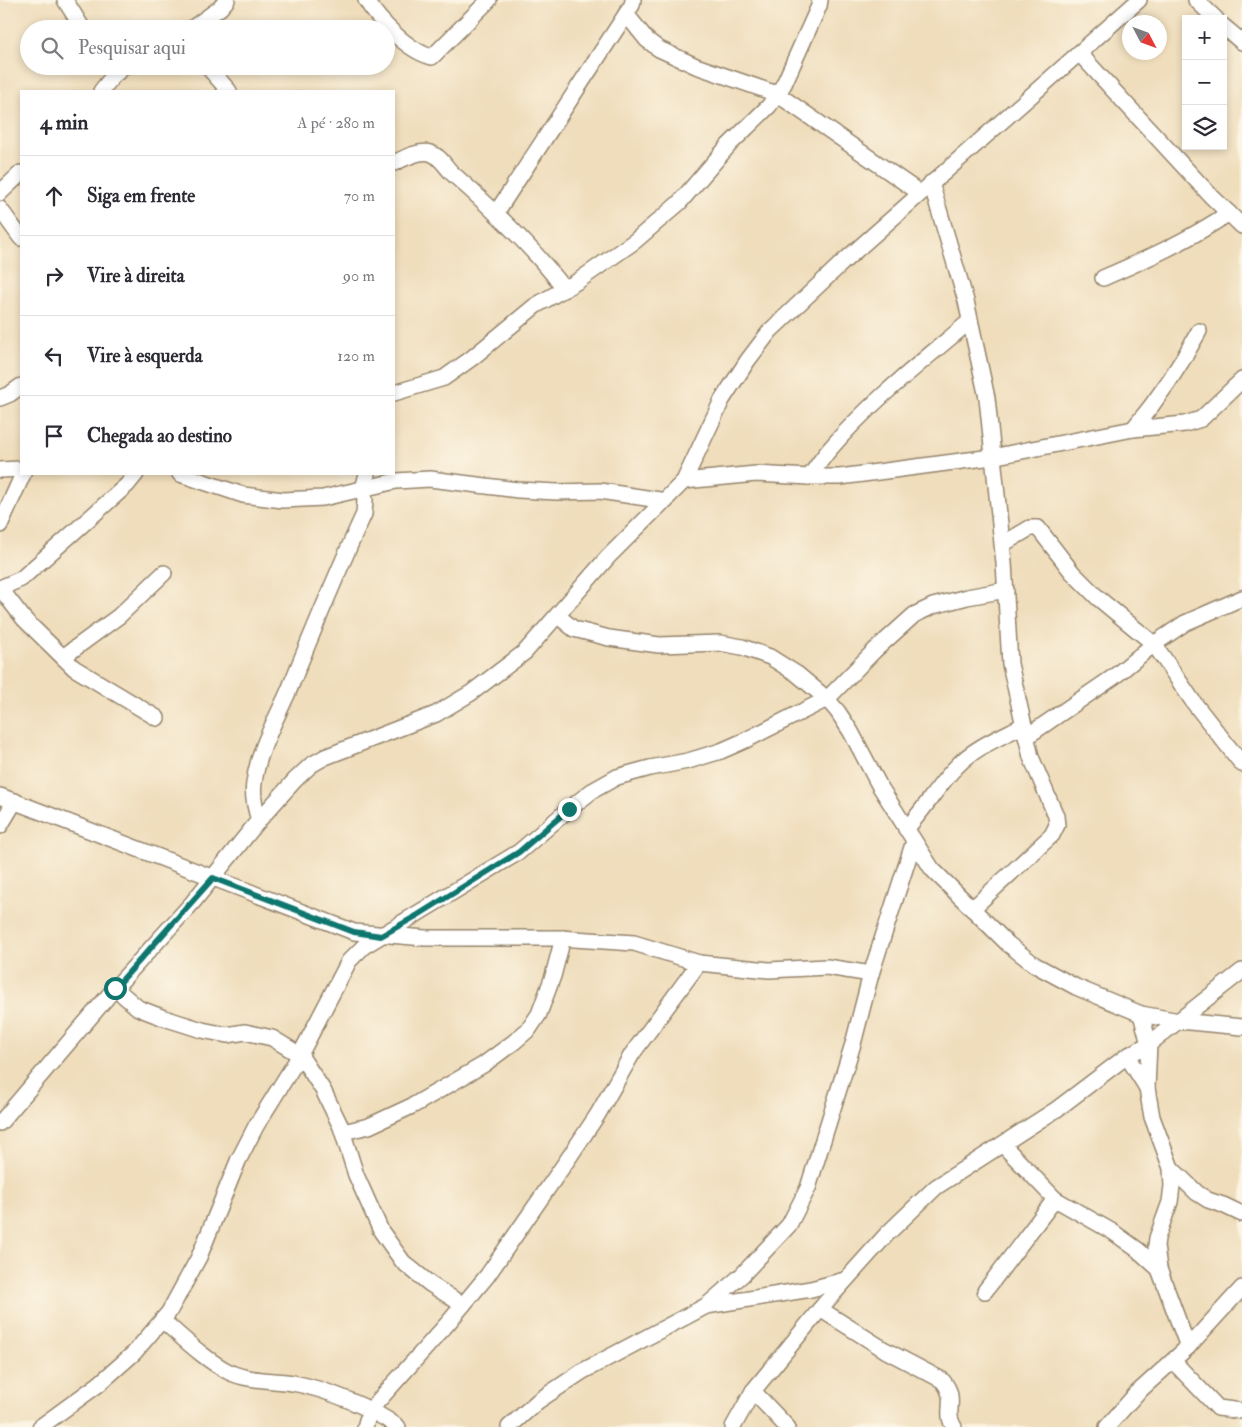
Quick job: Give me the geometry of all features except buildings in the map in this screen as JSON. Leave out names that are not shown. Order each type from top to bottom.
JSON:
[{"type":"street","points":[[64,0],[77,20]]},
{"type":"street","points":[[203,20],[220,8],[227,0]]},
{"type":"street","points":[[366,0],[382,20]]},
{"type":"street","points":[[395,33],[425,56],[432,57],[489,0]]},
{"type":"street","points":[[496,213],[632,5],[633,0]]},
{"type":"street","points":[[395,393],[444,378],[472,358],[535,306],[565,290],[635,241],[679,203],[729,145],[769,106],[784,84],[820,6],[820,0]]},
{"type":"street","points":[[0,1123],[115,988],[213,878],[259,820],[295,780],[325,757],[436,714],[471,693],[525,652],[608,557],[684,481],[722,400],[770,331],[925,188],[1139,0]]},
{"type":"street","points":[[1196,0],[1212,15]]},
{"type":"street","points":[[626,14],[647,40],[659,49],[696,66],[777,94],[925,188],[966,301],[970,320],[986,398],[1002,544],[1010,664],[1031,757],[1056,816],[1057,825],[1052,835],[972,909]]},
{"type":"street","points":[[1227,29],[1242,42]]},
{"type":"street","points":[[1079,53],[1242,226]]},
{"type":"street","points":[[102,90],[111,75]]},
{"type":"street","points":[[215,75],[228,90]]},
{"type":"street","points":[[395,163],[418,153],[430,153],[440,158],[450,171],[496,213],[546,266],[565,290]]},
{"type":"street","points":[[0,193],[20,174]]},
{"type":"street","points":[[0,209],[20,237]]},
{"type":"street","points":[[1103,278],[1154,256],[1204,230],[1229,213]]},
{"type":"street","points":[[809,477],[830,449],[862,416],[970,320]]},
{"type":"street","points":[[1134,429],[1158,400],[1183,361],[1199,331]]},
{"type":"street","points":[[0,398],[20,387]]},
{"type":"street","points":[[684,481],[756,474],[840,477],[992,457],[1134,429],[1185,424],[1201,419],[1238,390]]},
{"type":"street","points":[[0,470],[20,469]]},
{"type":"street","points":[[0,525],[23,475]]},
{"type":"street","points":[[135,475],[120,492],[21,579],[0,588],[24,619],[74,668],[157,718]]},
{"type":"street","points":[[187,475],[200,477],[243,495],[283,500],[323,498],[396,482],[430,479],[518,490],[557,492],[600,491],[666,501]]},
{"type":"street","points":[[259,820],[254,802],[254,782],[263,747],[364,514],[365,500],[363,489],[367,475]]},
{"type":"street","points":[[1002,544],[1030,528],[1038,528],[1072,572],[1098,598],[1154,644],[1194,703],[1242,764]]},
{"type":"street","points":[[63,657],[119,616],[164,573]]},
{"type":"street","points":[[40,1427],[106,1378],[134,1354],[169,1312],[199,1257],[238,1161],[256,1126],[300,1054],[349,961],[364,946],[519,852],[592,791],[618,777],[650,768],[688,761],[721,751],[827,699],[914,615],[933,606],[967,597],[1006,590]]},
{"type":"street","points":[[516,1424],[538,1401],[583,1371],[706,1306],[742,1274],[789,1225],[808,1188],[853,1044],[910,835],[918,816],[945,780],[968,756],[1025,731],[1115,676],[1154,644],[1185,623],[1242,598]]},
{"type":"street","points":[[558,616],[574,629],[587,634],[659,644],[720,643],[742,647],[770,657],[796,674],[827,699],[838,712],[851,732],[879,785],[932,869],[1008,944],[1035,965],[1076,987],[1141,1014],[1179,1021],[1242,1027]]},
{"type":"street","points":[[0,796],[354,932],[381,936],[425,938],[563,938],[634,943],[699,963],[769,970],[827,967],[871,974]]},
{"type":"street","points":[[0,826],[15,801]]},
{"type":"street","points":[[343,1132],[369,1126],[414,1105],[483,1066],[529,1029],[538,1014],[553,976],[563,938]]},
{"type":"street","points":[[365,1427],[370,1410],[425,1350],[487,1276],[598,1114],[632,1054],[699,963]]},
{"type":"street","points":[[734,1427],[753,1391],[823,1306],[887,1234],[936,1187],[1057,1109],[1127,1056],[1149,1044],[1242,971]]},
{"type":"street","points":[[115,988],[138,1008],[164,1018],[202,1030],[227,1035],[245,1032],[272,1038],[300,1054],[323,1090],[343,1132],[356,1175],[381,1231],[403,1262],[430,1284],[462,1305]]},
{"type":"street","points":[[1141,1014],[1149,1044],[1147,1088],[1152,1117],[1171,1168],[1172,1186],[1170,1202],[1156,1246],[1159,1269],[1188,1347]]},
{"type":"street","points":[[1127,1056],[1147,1088]]},
{"type":"street","points":[[1003,1145],[1055,1199],[1125,1241],[1159,1269]]},
{"type":"street","points":[[1171,1168],[1202,1197],[1242,1214]]},
{"type":"street","points":[[985,1291],[1055,1199]]},
{"type":"street","points":[[742,1274],[750,1299]]},
{"type":"street","points":[[706,1306],[811,1289],[846,1280]]},
{"type":"street","points":[[1110,1426],[1137,1393],[1188,1347],[1242,1288]]},
{"type":"street","points":[[811,1289],[823,1306],[885,1350],[942,1380],[948,1387],[951,1422],[954,1427]]},
{"type":"street","points":[[162,1320],[199,1351],[229,1372],[253,1378],[318,1388],[384,1416],[398,1427]]},
{"type":"street","points":[[1173,1361],[1218,1408],[1242,1411]]},
{"type":"street","points":[[753,1391],[787,1427]]},
{"type":"route","points":[[115,988],[213,878],[354,932],[381,936],[519,852],[569,809]]}]
